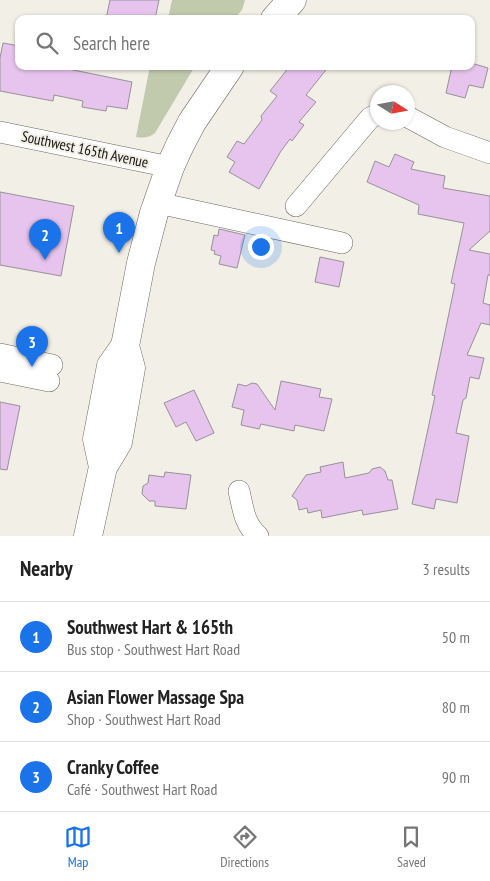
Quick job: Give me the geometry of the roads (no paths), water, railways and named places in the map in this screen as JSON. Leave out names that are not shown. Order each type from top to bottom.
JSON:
[{"type":"main road","points":[[88,536],[103,467],[97,439],[111,366],[125,346],[141,263],[158,203],[170,167],[192,122],[227,70]]},
{"type":"street","points":[[296,206],[370,118]]},
{"type":"street","points":[[415,121],[445,137],[490,152]]},
{"type":"street","name":"Southwest 165th Avenue","points":[[0,132],[170,167]]},
{"type":"street","points":[[158,203],[342,243]]},
{"type":"street","points":[[0,354],[50,373],[0,372]]},
{"type":"street","points":[[239,490],[249,528],[258,536]]},
{"type":"place","name":"Southwest Hart & 165th","points":[[119,253]]},
{"type":"place","name":"Asian Flower Massage Spa","points":[[45,260]]},
{"type":"place","name":"Cranky Coffee","points":[[32,367]]}]
